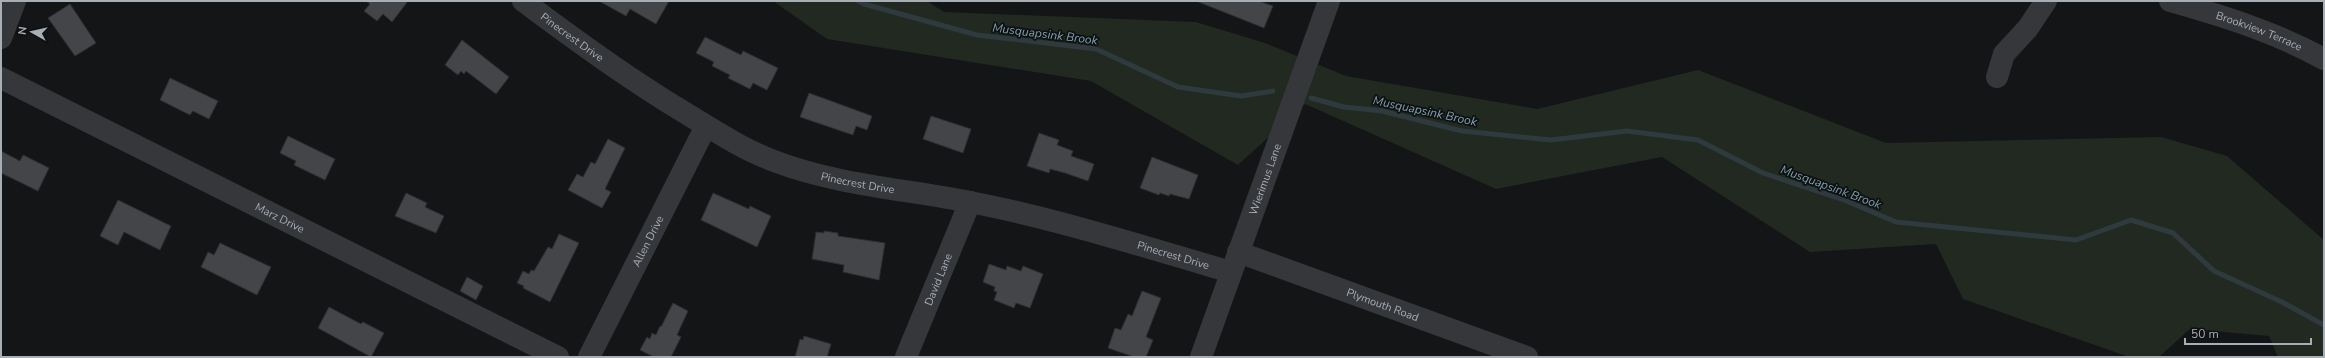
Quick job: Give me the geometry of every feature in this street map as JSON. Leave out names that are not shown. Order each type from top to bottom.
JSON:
[{"type":"street","points":[[1,38],[14,1]]},
{"type":"street","name":"Pinecrest Drive","points":[[523,1],[601,59],[706,126],[759,154],[807,173],[844,183],[970,202],[1038,217],[1231,272]]},
{"type":"street","name":"Wierimus Lane","points":[[1201,357],[1329,1]]},
{"type":"street","points":[[1997,77],[2004,54],[2028,28],[2046,1]]},
{"type":"street","name":"Brookview Terrace","points":[[2170,1],[2228,18],[2273,34],[2324,59]]},
{"type":"street","name":"Marz Drive","points":[[1,78],[558,357]]},
{"type":"street","name":"Allen Drive","points":[[589,357],[706,126]]},
{"type":"street","name":"David Lane","points":[[906,357],[970,202]]},
{"type":"street","name":"Plymouth Road","points":[[1238,252],[1527,357]]},
{"type":"shaded area","points":[[773,1],[927,1],[944,12],[1196,22],[1265,43],[1346,76],[1537,109],[1698,70],[1886,143],[2161,137],[2227,156],[2324,240],[2324,357],[2278,357],[2269,336],[2190,329],[2159,357],[2129,357],[1963,299],[1936,244],[1810,252],[1662,157],[1496,189],[1305,104],[1238,165],[1091,81],[827,39]]},
{"type":"building","points":[[366,1],[408,1],[392,22],[383,14],[377,21],[364,11],[370,4]]},
{"type":"building","points":[[599,1],[669,1],[656,24],[630,9],[626,16]]},
{"type":"building","points":[[1196,1],[1259,1],[1273,6],[1264,28]]},
{"type":"building","points":[[70,4],[96,43],[75,56],[48,18]]},
{"type":"building","points":[[705,37],[741,55],[743,51],[778,68],[767,90],[753,83],[750,89],[728,78],[730,75],[712,66],[714,62],[696,53]]},
{"type":"building","points":[[462,40],[509,77],[496,94],[466,71],[464,74],[461,71],[458,75],[445,65]]},
{"type":"building","points":[[170,78],[218,101],[209,119],[193,111],[190,115],[160,100]]},
{"type":"building","points":[[809,93],[872,116],[867,130],[856,126],[853,135],[800,117]]},
{"type":"building","points":[[931,116],[971,129],[963,153],[923,139]]},
{"type":"building","points":[[1039,133],[1059,140],[1057,145],[1073,151],[1071,156],[1094,164],[1088,181],[1050,169],[1049,173],[1027,166]]},
{"type":"building","points":[[288,136],[335,159],[325,180],[294,165],[296,161],[280,153]]},
{"type":"building","points":[[608,139],[625,148],[605,189],[611,192],[602,208],[568,190],[577,174],[583,177],[591,162],[595,164]]},
{"type":"building","points":[[1,151],[20,161],[23,155],[49,168],[38,191],[1,173]]},
{"type":"building","points":[[1152,157],[1198,175],[1189,199],[1170,194],[1169,196],[1160,193],[1159,195],[1140,188]]},
{"type":"building","points":[[406,193],[427,203],[425,207],[444,216],[436,233],[395,216]]},
{"type":"building","points":[[713,193],[749,209],[750,206],[771,216],[757,247],[701,220]]},
{"type":"building","points":[[118,200],[171,226],[160,250],[124,232],[118,245],[100,236]]},
{"type":"building","points":[[824,231],[838,233],[838,236],[885,243],[879,280],[843,272],[844,265],[812,259],[816,232],[824,233]]},
{"type":"building","points":[[559,234],[579,243],[550,302],[523,288],[524,286],[517,283],[523,271],[529,274],[531,270],[534,271],[548,247],[552,249]]},
{"type":"building","points":[[220,243],[271,267],[257,295],[201,267],[208,252],[214,255]]},
{"type":"building","points":[[989,264],[1006,270],[1007,266],[1021,271],[1023,266],[1043,274],[1030,308],[1016,303],[1014,308],[994,300],[997,292],[994,291],[995,287],[983,282]]},
{"type":"building","points":[[467,277],[483,286],[476,300],[460,291]]},
{"type":"building","points":[[1142,291],[1161,298],[1146,337],[1153,340],[1146,357],[1134,357],[1108,348],[1115,328],[1121,330],[1128,314],[1132,316]]},
{"type":"building","points":[[673,303],[688,311],[677,335],[681,337],[671,357],[654,357],[640,350],[647,337],[650,339],[652,333],[656,335]]},
{"type":"building","points":[[329,307],[361,324],[363,322],[384,333],[371,357],[318,328]]},
{"type":"building","points":[[804,336],[831,344],[827,357],[795,357],[800,339],[803,340]]},
{"type":"waterway","name":"Musquapsink Brook","points":[[858,1],[864,4],[977,35],[1096,49],[1178,87],[1241,96],[1273,91]]},
{"type":"waterway","name":"Musquapsink Brook","points":[[1311,98],[1344,107],[1382,111],[1462,131],[1551,140],[1627,131],[1698,140],[1763,173],[1844,200],[1896,222],[2076,240],[2131,220],[2173,233],[2214,271],[2282,302],[2324,325]]}]
